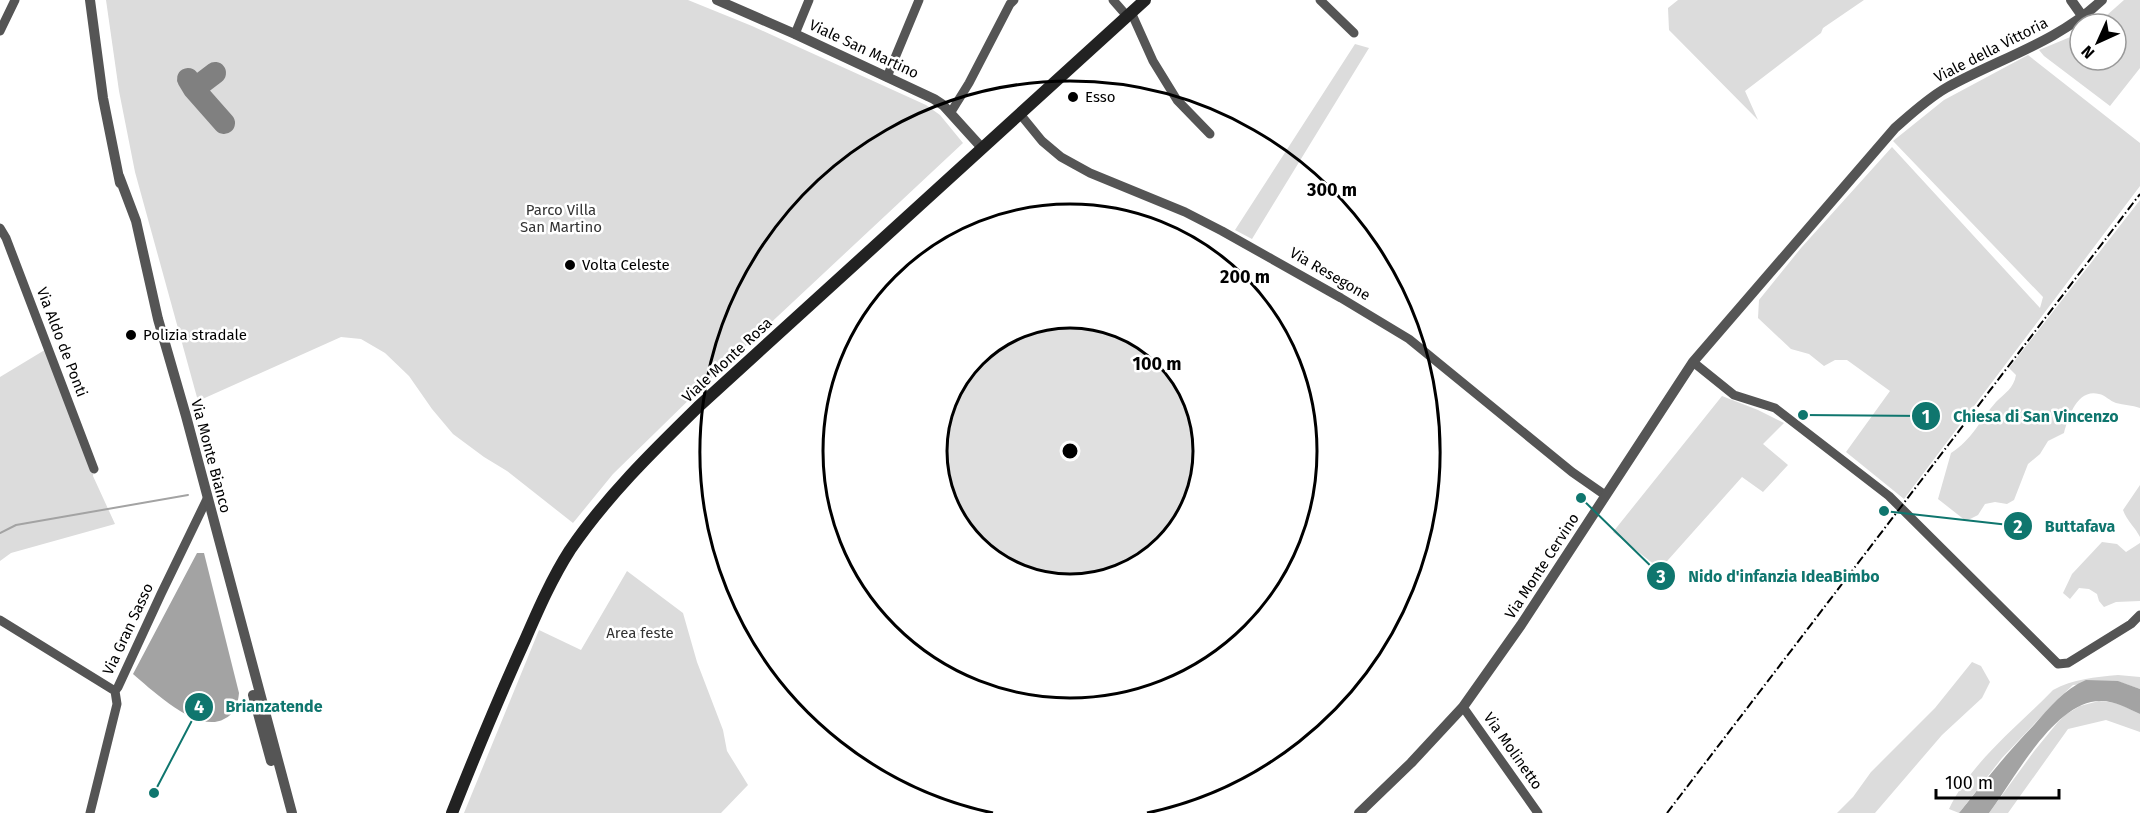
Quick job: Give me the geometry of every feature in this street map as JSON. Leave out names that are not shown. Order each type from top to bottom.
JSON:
[{"type":"main road","name":"Viale Monte Rosa","points":[[452,813],[538,610],[569,552],[593,518],[630,475],[689,415],[1145,0]]},
{"type":"street","points":[[0,31],[15,0]]},
{"type":"street","name":"Via Monte Bianco","points":[[90,0],[103,98],[119,176],[136,220],[149,283],[292,813]]},
{"type":"street","name":"Viale San Martino","points":[[717,0],[934,99],[951,112],[982,148]]},
{"type":"street","points":[[795,34],[808,0]]},
{"type":"street","points":[[887,77],[920,0]]},
{"type":"street","points":[[951,112],[1014,0]]},
{"type":"street","points":[[1113,0],[1129,14],[1153,62],[1177,100],[1209,134]]},
{"type":"street","points":[[1320,0],[1353,33]]},
{"type":"street","name":"Viale della Vittoria","points":[[2089,12],[2102,0]]},
{"type":"street","name":"Viale della Vittoria","points":[[1801,237],[1895,128],[1924,103],[1945,89],[2068,28]]},
{"type":"street","name":"Via Resegone","points":[[1020,114],[1042,141],[1061,157],[1090,173],[1185,212],[1222,231],[1409,339],[1566,467],[1605,495]]},
{"type":"street","name":"Via Aldo de Ponti","points":[[0,228],[6,238],[94,469]]},
{"type":"street","name":"Via Monte Cervino","points":[[1359,813],[1411,763],[1463,706],[1521,625],[1693,362],[1801,237]]},
{"type":"street","points":[[1693,362],[1734,395],[1774,408],[1889,496],[2058,664],[2068,663],[2131,624],[2140,615]]},
{"type":"street","name":"Via Gran Sasso","points":[[90,813],[117,704],[114,691],[118,687],[207,499]]},
{"type":"street","points":[[0,620],[114,691]]},
{"type":"street","name":"Via Monte Bianco","points":[[243,636],[259,720],[286,813]]},
{"type":"street","name":"Via Molinetto","points":[[1463,706],[1538,813]]},
{"type":"green space","name":"Parco Villa San Martino","points":[[106,0],[688,0],[752,26],[926,105],[940,115],[963,143],[701,388],[613,474],[573,523],[507,471],[453,434],[409,376],[385,353],[361,339],[341,337],[198,401],[135,172],[119,91]]},
{"type":"green space","points":[[1678,0],[1864,0],[1823,28],[1821,33],[1745,91],[1758,120],[1669,30],[1668,8]]},
{"type":"green space","points":[[2124,0],[2140,0],[2140,68],[2110,106],[2039,50],[2068,38],[2068,72],[2128,72],[2128,12],[2110,12]]},
{"type":"green space","points":[[1355,44],[1369,48],[1252,239],[1235,230]]},
{"type":"green space","points":[[2028,55],[2140,143],[2140,186],[1904,499],[1846,452],[1890,391],[1847,360],[1835,360],[1824,366],[1809,354],[1791,349],[1758,318],[1759,300],[1801,248],[1892,147],[2040,308],[2043,297],[1893,141],[1944,100]]},
{"type":"green space","points":[[2140,200],[2140,408],[2116,403],[2099,394],[2085,395],[2075,406],[2064,433],[2048,441],[2040,454],[2028,464],[2014,500],[2007,504],[1995,502],[1985,504],[1978,515],[1966,521],[1938,499],[1951,453],[1965,442],[1996,402],[2011,387],[2016,375],[2009,368]]},
{"type":"green space","points":[[48,348],[94,469],[93,476],[115,524],[11,553],[0,561],[0,377]]},
{"type":"green space","points":[[1722,396],[1784,423],[1763,444],[1788,465],[1763,492],[1742,477],[1660,569],[1613,532]]},
{"type":"green space","points":[[2140,485],[2140,537],[2123,510]]},
{"type":"green space","points":[[2102,542],[2117,544],[2126,552],[2140,543],[2140,601],[2116,602],[2104,607],[2097,594],[2089,589],[2079,588],[2070,599],[2063,593],[2072,574]]},
{"type":"green space","name":"Area feste","points":[[627,571],[683,613],[697,662],[723,730],[727,751],[748,785],[721,813],[464,813],[539,630],[581,650]]},
{"type":"green space","points":[[1972,662],[1981,666],[1990,682],[1982,698],[1942,735],[1875,813],[1837,813],[1853,797],[1871,772],[1935,708]]},
{"type":"green space","points":[[2118,675],[2140,677],[2140,689],[2117,681],[2073,685],[2002,758],[1959,813],[1949,809],[1982,760],[2053,690],[2076,681]]},
{"type":"green space","points":[[2099,701],[2118,703],[2140,714],[2140,732],[2106,720],[2068,729],[2008,813],[1989,813],[2058,722],[2080,706]]},
{"type":"shaded area","points":[[197,553],[204,553],[239,693],[237,705],[231,714],[213,722],[189,716],[133,674]]},
{"type":"shaded area","points":[[2086,680],[2118,681],[2140,689],[2140,714],[2111,702],[2084,704],[2068,713],[2037,744],[1989,813],[1959,813],[2051,706],[2071,688]]},
{"type":"waterway","points":[[0,533],[16,525],[188,495]]},
{"type":"taxiway","points":[[194,89],[215,73]]},
{"type":"taxiway","points":[[188,79],[224,123]]},
{"type":"railway","points":[[1667,813],[2140,194]]},
{"type":"place","name":"Esso","points":[[1073,97]]},
{"type":"place","name":"Volta Celeste","points":[[570,265]]},
{"type":"place","name":"Polizia stradale","points":[[131,335]]},
{"type":"place","name":"Chiesa di San Vincenzo","points":[[1803,415]]},
{"type":"place","name":"Nido d'infanzia IdeaBimbo","points":[[1581,498]]},
{"type":"place","name":"Buttafava","points":[[1884,511]]},
{"type":"place","name":"Brianzatende","points":[[154,793]]}]
